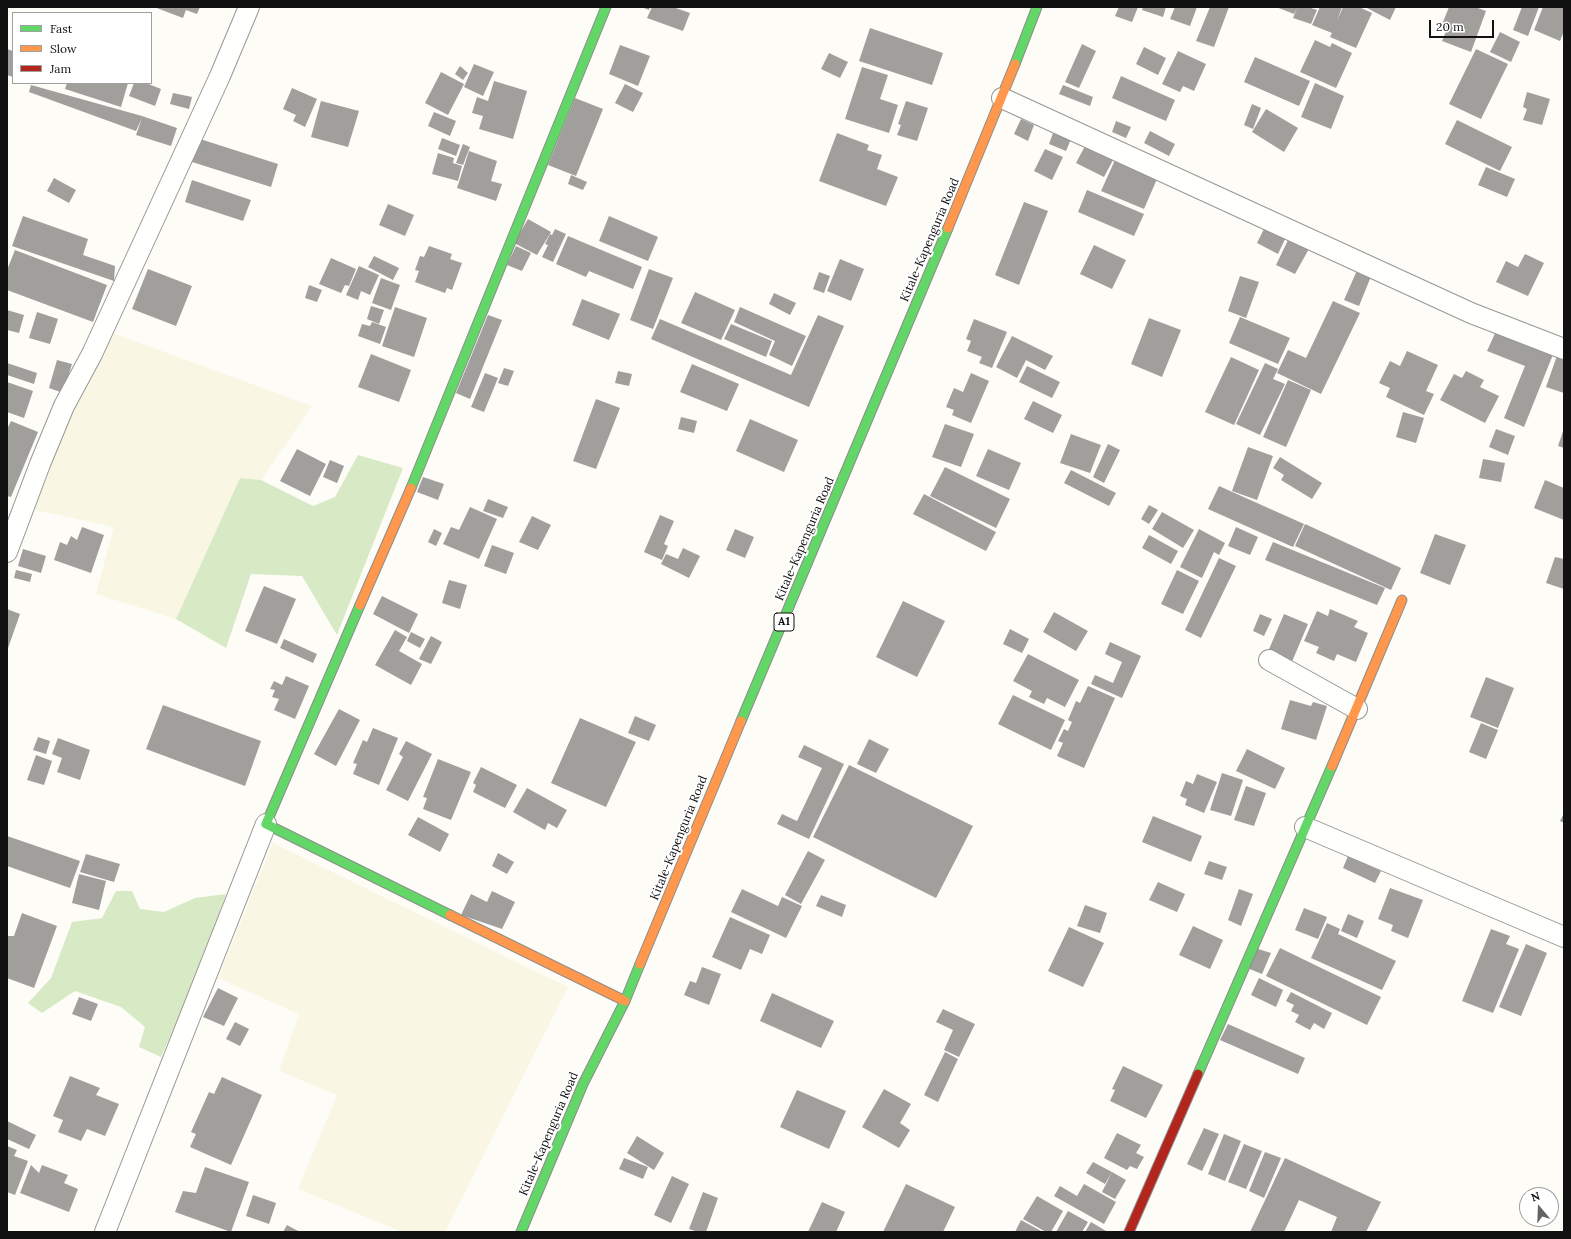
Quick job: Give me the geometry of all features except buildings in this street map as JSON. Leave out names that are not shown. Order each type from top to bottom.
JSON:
[{"type":"main road","points":[[606,7],[422,462],[266,824],[625,1001]]},
{"type":"main road","name":"Kitale-Kapenguria Road","points":[[520,1232],[583,1084],[625,1001],[1002,98],[1038,7]]},
{"type":"main road","points":[[1129,1232],[1357,709],[1402,600]]},
{"type":"street","points":[[7,552],[40,464],[64,406],[92,354],[220,76],[249,7]]},
{"type":"street","points":[[1002,98],[1471,313],[1564,349]]},
{"type":"street","points":[[1269,660],[1357,709]]},
{"type":"street","points":[[105,1232],[266,824]]},
{"type":"street","points":[[1305,827],[1564,938]]},
{"type":"shaded area","points":[[110,332],[312,406],[261,480],[240,478],[176,619],[96,594],[114,527],[35,510],[37,497],[64,432]]},
{"type":"shaded area","points":[[273,843],[568,987],[445,1232],[402,1232],[298,1189],[337,1095],[279,1071],[299,1014],[218,978]]},
{"type":"green space","points":[[358,455],[403,468],[337,635],[302,576],[251,574],[226,648],[176,619],[240,478],[261,480],[313,506],[335,497]]},
{"type":"green space","points":[[116,891],[132,891],[140,909],[164,912],[195,898],[226,894],[197,976],[161,1057],[139,1047],[145,1027],[121,1007],[75,991],[42,1013],[28,1003],[51,978],[72,922],[102,918]]},
{"type":"traffic: fast","points":[[411,488],[606,7]]},
{"type":"traffic: fast","points":[[1015,64],[1037,7]]},
{"type":"traffic: fast","points":[[741,721],[948,228]]},
{"type":"traffic: fast","points":[[360,605],[266,824],[450,915]]},
{"type":"traffic: fast","points":[[1198,1074],[1332,766]]},
{"type":"traffic: fast","points":[[521,1232],[583,1084],[625,1001],[640,964]]},
{"type":"traffic: slow","points":[[948,228],[1015,64]]},
{"type":"traffic: slow","points":[[360,605],[411,488]]},
{"type":"traffic: slow","points":[[1332,766],[1402,600]]},
{"type":"traffic: slow","points":[[640,964],[741,721]]},
{"type":"traffic: slow","points":[[450,915],[625,1001]]},
{"type":"traffic: jam","points":[[1129,1232],[1198,1074]]}]
